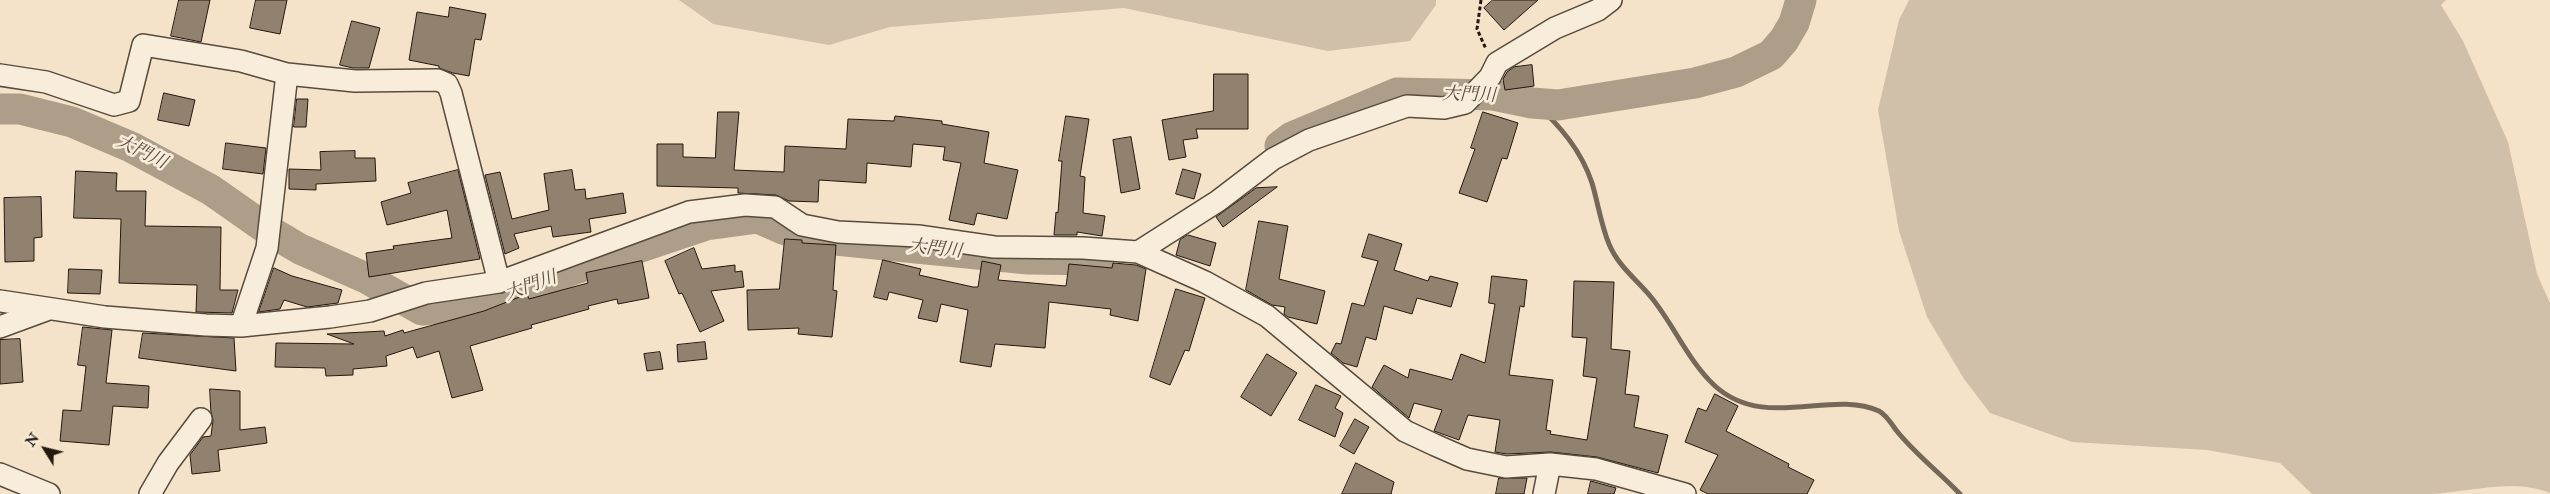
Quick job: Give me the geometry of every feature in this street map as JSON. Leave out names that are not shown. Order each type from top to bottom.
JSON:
[{"type":"street","points":[[1138,252],[1218,201],[1274,160],[1309,140],[1407,106],[1444,108],[1465,103],[1493,70],[1555,28],[1598,10],[1612,0]]},
{"type":"street","points":[[0,75],[46,82],[114,105],[129,102],[143,45],[241,61],[287,74],[355,81],[438,80],[447,84],[452,93],[499,282]]},
{"type":"street","points":[[241,326],[267,248],[287,74]]},
{"type":"street","points":[[0,301],[162,323],[241,326],[330,317],[382,307],[426,293],[499,282],[689,212],[745,206],[775,207],[802,225],[838,232],[918,236],[994,247],[1083,248],[1138,252],[1205,282],[1267,316],[1405,431],[1467,459],[1506,466],[1550,464],[1596,469],[1685,494]]},
{"type":"street","points":[[0,327],[50,309]]},
{"type":"street","points":[[150,494],[168,463],[202,419]]},
{"type":"street","points":[[1544,494],[1550,464]]},
{"type":"street","points":[[0,474],[49,494]]},
{"type":"path","points":[[1481,0],[1477,29],[1493,70]]},
{"type":"shaded area","points":[[679,0],[1436,0],[1436,5],[1410,41],[1328,51],[1124,8],[890,27],[829,45],[713,24]]},
{"type":"shaded area","points":[[1909,0],[2446,0],[2441,5],[2463,41],[2508,142],[2537,274],[2550,303],[2550,493],[2536,489],[2506,486],[2430,494],[2312,494],[2280,463],[2207,450],[2072,442],[1990,413],[1964,379],[1927,317],[1899,231],[1878,110],[1899,20]]},
{"type":"building","points":[[179,0],[210,0],[201,42],[171,36]]},
{"type":"building","points":[[256,0],[287,0],[280,34],[250,28]]},
{"type":"building","points":[[1493,0],[1538,0],[1504,30],[1484,8]]},
{"type":"building","points":[[450,7],[486,14],[481,40],[475,39],[469,76],[453,73],[439,68],[439,66],[409,60],[417,12],[448,17]]},
{"type":"building","points":[[352,21],[380,28],[369,68],[353,68],[340,65]]},
{"type":"building","points":[[1532,65],[1534,86],[1505,90],[1503,79],[1507,72],[1514,67]]},
{"type":"building","points":[[1214,74],[1248,74],[1248,129],[1196,129],[1198,138],[1183,140],[1186,157],[1169,160],[1162,120],[1213,111]]},
{"type":"building","points":[[164,93],[195,100],[189,126],[158,120]]},
{"type":"building","points":[[297,99],[308,99],[306,127],[294,127]]},
{"type":"building","points":[[718,112],[739,112],[734,170],[784,172],[785,146],[846,149],[848,119],[894,121],[895,116],[942,121],[942,124],[989,132],[984,163],[1018,170],[1007,219],[977,213],[974,225],[949,220],[961,163],[943,160],[945,147],[913,144],[911,167],[867,163],[866,183],[819,180],[818,202],[789,201],[776,195],[738,193],[738,188],[657,186],[657,144],[683,144],[683,157],[715,158]]},
{"type":"building","points":[[1483,112],[1518,123],[1507,159],[1502,158],[1487,202],[1459,193],[1475,149],[1471,148]]},
{"type":"building","points":[[1066,116],[1089,119],[1080,176],[1085,177],[1083,213],[1105,216],[1102,236],[1077,232],[1077,235],[1054,235],[1056,212],[1058,213],[1062,161],[1059,161]]},
{"type":"building","points":[[1131,137],[1140,189],[1121,193],[1113,140]]},
{"type":"building","points":[[226,143],[266,148],[263,174],[223,169]]},
{"type":"building","points":[[355,151],[355,158],[375,158],[376,181],[316,184],[316,190],[289,189],[289,169],[321,170],[320,152]]},
{"type":"building","points":[[1183,169],[1201,174],[1194,199],[1176,194]]},
{"type":"building","points":[[458,170],[480,259],[369,277],[366,253],[394,249],[393,246],[452,238],[447,210],[387,225],[381,202],[411,193],[408,183]]},
{"type":"building","points":[[572,170],[575,190],[585,189],[586,199],[623,193],[626,213],[589,219],[591,232],[553,237],[551,226],[514,234],[519,248],[505,254],[485,175],[500,172],[512,219],[549,210],[544,174]]},
{"type":"building","points":[[76,171],[117,173],[116,191],[146,191],[145,226],[221,227],[220,290],[238,290],[232,313],[196,312],[197,285],[119,283],[121,219],[74,218]]},
{"type":"building","points":[[1277,187],[1223,227],[1216,217],[1256,188]]},
{"type":"building","points":[[41,197],[42,237],[34,238],[34,261],[5,262],[4,198]]},
{"type":"building","points":[[1259,221],[1288,226],[1279,279],[1325,291],[1317,324],[1288,317],[1284,314],[1285,307],[1272,305],[1246,290]]},
{"type":"building","points":[[1369,234],[1402,244],[1394,270],[1428,281],[1430,276],[1458,283],[1451,307],[1417,298],[1412,314],[1384,306],[1376,340],[1366,337],[1357,367],[1343,363],[1331,353],[1336,343],[1341,344],[1352,303],[1364,306],[1378,261],[1362,257]]},
{"type":"building","points":[[1188,235],[1216,243],[1210,266],[1176,255],[1180,240]]},
{"type":"building","points":[[785,239],[802,240],[802,243],[836,245],[833,290],[837,291],[832,337],[798,334],[799,328],[748,330],[747,290],[779,289]]},
{"type":"building","points":[[694,248],[702,269],[735,265],[735,272],[742,271],[744,287],[711,291],[724,321],[700,332],[682,293],[679,294],[665,261]]},
{"type":"building","points":[[883,260],[921,269],[919,275],[973,287],[978,287],[982,261],[1001,265],[998,280],[1066,286],[1069,264],[1112,268],[1113,263],[1136,265],[1146,269],[1138,321],[1110,315],[1111,309],[1049,302],[1045,348],[995,344],[991,367],[960,362],[968,310],[941,304],[937,322],[918,318],[923,300],[889,292],[887,300],[874,297]]},
{"type":"building","points":[[642,261],[649,298],[618,304],[617,299],[588,306],[589,309],[531,325],[532,328],[470,346],[483,390],[452,398],[439,351],[417,358],[413,347],[386,356],[387,366],[353,369],[353,375],[326,376],[325,368],[275,367],[276,343],[354,344],[327,334],[384,331],[385,336],[403,330],[404,333],[484,311],[527,294],[529,299],[588,283],[586,273]]},
{"type":"building","points":[[274,268],[292,276],[342,290],[338,303],[307,307],[284,300],[280,309],[259,312]]},
{"type":"building","points":[[69,269],[102,270],[100,294],[68,293]]},
{"type":"building","points":[[1492,276],[1527,280],[1524,307],[1520,306],[1509,375],[1553,380],[1546,430],[1551,431],[1550,434],[1587,440],[1597,378],[1583,376],[1587,338],[1572,337],[1574,281],[1614,282],[1611,349],[1630,351],[1625,394],[1639,396],[1634,427],[1668,435],[1658,473],[1597,457],[1551,452],[1507,454],[1495,452],[1500,420],[1468,415],[1459,440],[1434,431],[1442,410],[1414,403],[1409,418],[1372,387],[1384,365],[1408,378],[1410,369],[1452,380],[1461,354],[1485,363],[1495,304],[1489,303]]},
{"type":"building","points":[[1176,289],[1205,298],[1189,351],[1185,350],[1170,385],[1150,377]]},
{"type":"building","points":[[83,327],[112,330],[106,383],[149,386],[148,408],[113,406],[109,445],[60,441],[63,410],[81,411],[86,366],[78,365]]},
{"type":"building","points":[[143,333],[234,338],[236,371],[139,358]]},
{"type":"building","points":[[20,339],[23,382],[0,384],[0,340]]},
{"type":"building","points":[[705,342],[707,359],[678,362],[677,345]]},
{"type":"building","points":[[660,352],[663,369],[647,371],[644,354]]},
{"type":"building","points":[[1267,354],[1297,373],[1271,416],[1241,397]]},
{"type":"building","points":[[1316,385],[1341,396],[1335,408],[1343,413],[1335,437],[1299,420]]},
{"type":"building","points":[[210,389],[240,391],[240,430],[265,427],[267,443],[218,450],[220,471],[192,474],[190,455],[203,437],[211,436],[213,420]]},
{"type":"building","points":[[1715,394],[1738,406],[1726,431],[1789,464],[1788,467],[1814,480],[1807,494],[1708,494],[1700,490],[1718,455],[1685,442],[1698,408],[1706,411]]},
{"type":"building","points":[[1355,419],[1369,427],[1354,454],[1340,446]]},
{"type":"building","points":[[1356,463],[1394,482],[1391,494],[1342,494]]},
{"type":"building","points":[[1499,478],[1527,478],[1524,494],[1496,494]]},
{"type":"building","points":[[1591,481],[1616,488],[1614,494],[1588,494]]},
{"type":"waterway","name":"大門川","points":[[1280,146],[1292,137],[1397,93],[1493,95],[1532,103],[1558,105],[1695,83],[1736,72],[1771,55],[1784,40],[1794,23],[1801,0]]},
{"type":"waterway","points":[[1536,104],[1569,139],[1582,160],[1592,183],[1606,237],[1617,259],[1651,297],[1689,354],[1715,386],[1734,399],[1755,406],[1776,408],[1840,404],[1860,405],[1879,411],[1911,447],[1960,494]]},
{"type":"waterway","name":"大門川","points":[[0,109],[20,109],[72,122],[131,147],[211,190],[268,230],[300,249],[366,278],[422,310],[488,303],[572,270],[706,225],[758,218],[783,229],[815,238],[1028,259],[1099,260]]}]
